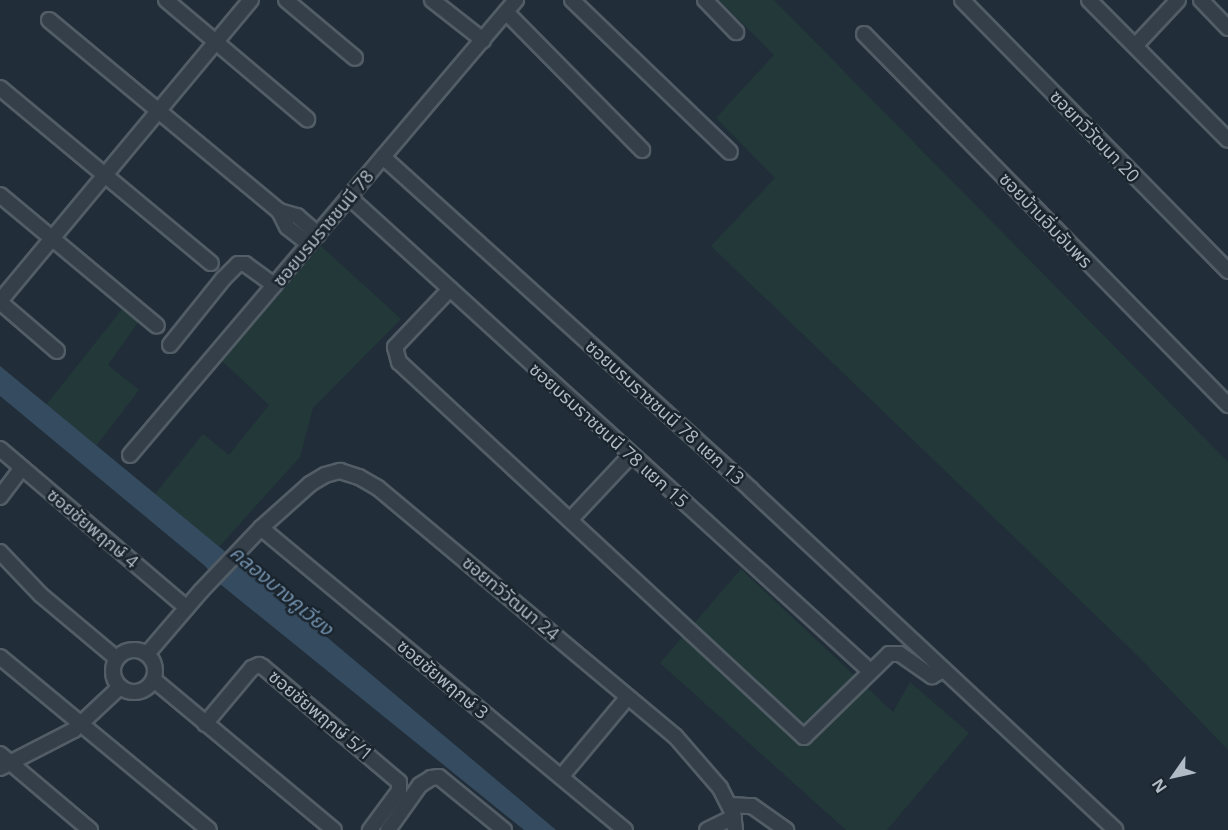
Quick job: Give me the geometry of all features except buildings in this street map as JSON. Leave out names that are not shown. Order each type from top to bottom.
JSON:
[{"type":"street","points":[[166,0],[307,119]]},
{"type":"street","points":[[57,351],[0,302],[251,0]]},
{"type":"street","points":[[286,0],[355,58]]},
{"type":"street","points":[[432,0],[483,40]]},
{"type":"street","name":"ซอยบรมราชชนนี 78","points":[[130,455],[516,0]]},
{"type":"street","points":[[572,0],[730,152]]},
{"type":"street","points":[[705,0],[736,32]]},
{"type":"street","name":"ซอยทวีวัฒนา 20","points":[[962,0],[1228,271]]},
{"type":"street","points":[[1089,0],[1228,140]]},
{"type":"street","points":[[1135,46],[1178,0]]},
{"type":"street","points":[[1201,0],[1228,28]]},
{"type":"street","points":[[506,12],[642,150]]},
{"type":"street","points":[[49,20],[279,211],[297,216],[313,239]]},
{"type":"street","name":"ซอยบ้านอิ่มอัมพร","points":[[864,34],[1228,405]]},
{"type":"street","points":[[0,88],[211,263]]},
{"type":"street","name":"ซอยบรมราชชนนี 78 แยก 13","points":[[383,157],[760,499],[1116,830]]},
{"type":"street","points":[[0,195],[157,326]]},
{"type":"street","name":"ซอยบรมราชชนนี 78 แยก 15","points":[[349,197],[870,671]]},
{"type":"street","points":[[170,345],[223,279],[238,264],[245,264],[274,285]]},
{"type":"street","points":[[450,289],[394,347],[394,354],[399,362],[804,736],[889,654],[895,653],[932,676],[944,670]]},
{"type":"street","name":"ซอยชัยพฤกษ์ 4","points":[[0,449],[187,608]]},
{"type":"street","points":[[570,520],[631,455]]},
{"type":"street","points":[[0,497],[22,468]]},
{"type":"street","name":"ซอยทวีวัฒนา 24","points":[[147,654],[201,591],[261,528],[309,484],[325,475],[340,471],[359,477],[378,488],[675,736],[703,765],[733,817]]},
{"type":"street","name":"ซอยชัยพฤกษ์ 3","points":[[261,528],[626,830]]},
{"type":"street","points":[[0,552],[41,595],[116,658]]},
{"type":"street","points":[[128,650],[147,654],[155,666],[154,680],[144,690],[137,692],[120,687],[112,672],[116,658],[128,650]]},
{"type":"street","points":[[0,657],[209,830]]},
{"type":"street","name":"ซอยชัยพฤกษ์ 5/1","points":[[205,724],[252,668],[259,665],[263,667],[399,782],[399,791],[370,830]]},
{"type":"street","points":[[154,680],[334,830]]},
{"type":"street","points":[[4,762],[57,741],[81,724],[120,687]]},
{"type":"street","points":[[561,777],[628,697]]},
{"type":"street","points":[[4,762],[90,830]]},
{"type":"street","points":[[388,830],[420,785],[431,778],[439,777],[504,830]]},
{"type":"street","points":[[707,830],[752,806],[786,830]]},
{"type":"green space","points":[[719,0],[774,0],[1228,462],[1228,750],[1138,656],[711,246],[775,178],[716,118],[774,55]]},
{"type":"green space","points":[[321,246],[401,319],[313,408],[300,457],[219,547],[155,494],[203,434],[229,455],[269,405],[222,361]]},
{"type":"green space","points":[[123,308],[139,321],[108,365],[139,390],[96,446],[46,405]]},
{"type":"green space","points":[[741,569],[893,712],[910,682],[969,733],[887,830],[846,830],[660,663]]},
{"type":"water","points":[[0,366],[239,563],[556,830],[524,830],[220,584],[205,566],[0,396]]},
{"type":"water label","name":"คลองบางคูเวียง","points":[[282,590]]}]
